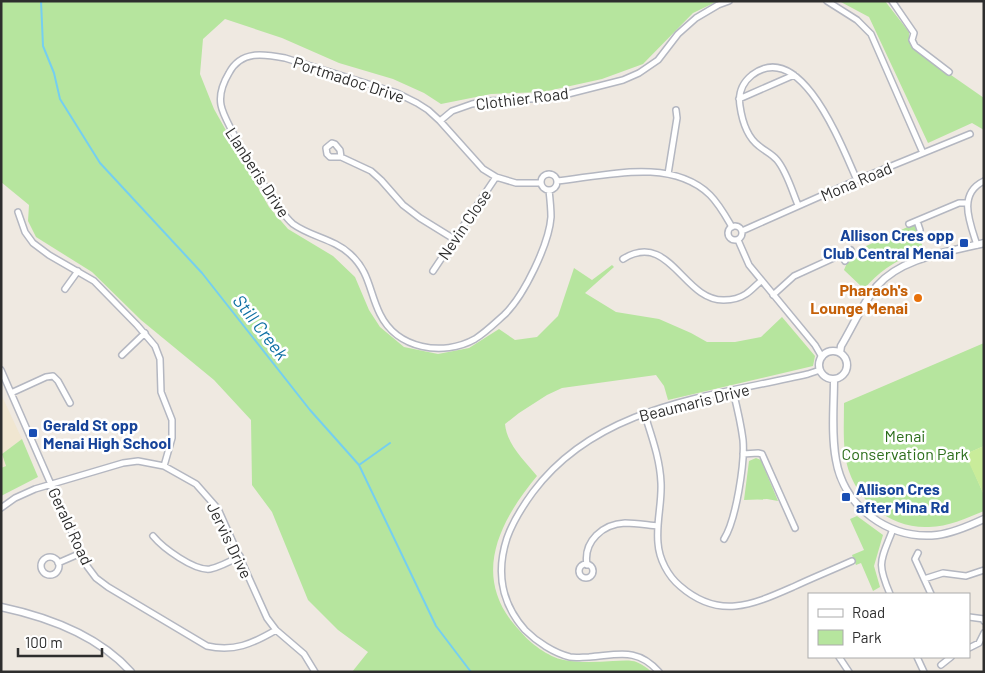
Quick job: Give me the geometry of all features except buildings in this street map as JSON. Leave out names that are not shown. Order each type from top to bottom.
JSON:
[{"type":"street","name":"Clothier Road","points":[[440,121],[452,111],[472,104],[487,101],[552,98],[623,80],[658,60],[678,34],[696,18],[729,1]]},
{"type":"street","points":[[826,1],[857,20],[871,34],[923,153]]},
{"type":"street","points":[[892,1],[914,33],[912,40],[915,46],[949,72]]},
{"type":"street","name":"Portmadoc Drive","points":[[246,56],[267,54],[285,58],[397,93],[428,110],[483,169],[496,177],[516,183],[541,183]]},
{"type":"street","name":"Llanberis Drive","points":[[246,56],[230,69],[223,82],[221,104],[227,124],[278,206],[292,224],[302,230],[335,242],[349,252],[360,265],[367,278],[384,321],[405,340],[418,346],[446,348],[460,345],[487,331],[509,310],[525,289],[546,236],[551,216],[549,190]]},
{"type":"street","points":[[798,206],[780,164],[774,156],[757,144],[750,136],[742,114],[739,99],[740,91],[750,76],[758,71],[784,70],[794,76],[820,104],[829,118],[857,180]]},
{"type":"street","points":[[739,99],[794,76]]},
{"type":"street","points":[[668,174],[677,118],[676,110]]},
{"type":"street","name":"Mona Road","points":[[742,231],[857,180],[970,134]]},
{"type":"street","points":[[342,157],[371,171],[403,205],[454,239]]},
{"type":"street","points":[[556,181],[647,171],[668,174],[690,181],[708,193],[723,210],[732,227]]},
{"type":"street","points":[[549,175],[554,177],[556,181],[556,186],[549,190],[545,189],[541,183],[544,176],[549,175]]},
{"type":"street","name":"Nevin Close","points":[[433,270],[496,177]]},
{"type":"street","points":[[840,353],[865,302],[883,279],[910,263],[980,244],[968,213],[967,203],[972,190],[984,181]]},
{"type":"street","points":[[909,224],[960,203],[967,203]]},
{"type":"street","points":[[18,212],[25,232],[33,243],[49,255],[94,281],[145,333],[158,353],[161,392],[172,420],[172,438],[164,466]]},
{"type":"street","points":[[916,221],[920,230]]},
{"type":"street","points":[[737,226],[742,231],[741,238],[738,240],[733,241],[728,236],[728,232],[732,227],[737,226]]},
{"type":"street","points":[[738,240],[749,265],[822,356]]},
{"type":"street","points":[[773,294],[794,276],[851,250]]},
{"type":"street","points":[[623,259],[635,252],[655,255],[676,268],[701,294],[714,299],[730,300],[741,297],[761,281]]},
{"type":"street","points":[[841,254],[845,262]]},
{"type":"street","points":[[65,289],[78,271]]},
{"type":"street","points":[[122,355],[145,333]]},
{"type":"street","points":[[830,352],[840,353],[845,359],[846,370],[841,376],[834,379],[824,376],[819,364],[822,356],[830,352]]},
{"type":"street","name":"Gerald Road","points":[[1,370],[81,553],[92,572],[108,587],[206,646],[220,649],[234,648],[250,644],[276,630]]},
{"type":"street","name":"Beaumaris Drive","points":[[659,672],[645,659],[635,655],[571,657],[551,650],[526,631],[510,608],[504,592],[500,567],[502,552],[520,510],[541,481],[560,462],[581,445],[605,430],[644,412],[820,370]]},
{"type":"street","points":[[11,393],[52,376],[58,381],[70,403]]},
{"type":"street","points":[[834,379],[836,458],[844,484],[864,512],[878,523],[893,530],[918,536],[938,535],[962,529],[984,519]]},
{"type":"street","points":[[724,539],[731,525],[738,493],[743,454],[741,430],[733,391]]},
{"type":"street","points":[[644,412],[660,472],[661,494],[658,544],[668,573],[677,584],[703,602],[723,607],[745,606],[852,561]]},
{"type":"street","points":[[743,454],[762,454],[795,528]]},
{"type":"street","name":"Jervis Drive","points":[[1,508],[20,495],[123,463],[138,461],[164,466],[196,484],[212,500],[240,556],[267,618],[276,630],[304,654],[315,672]]},
{"type":"street","points":[[587,564],[587,549],[591,541],[606,528],[626,524],[658,526]]},
{"type":"street","points":[[890,593],[880,568],[881,559],[893,530]]},
{"type":"street","points":[[153,536],[161,546],[201,568],[216,567],[240,556]]},
{"type":"street","points":[[58,563],[81,553]]},
{"type":"street","points":[[918,553],[915,558],[930,593]]},
{"type":"street","points":[[924,579],[943,572],[966,576],[984,570]]},
{"type":"street","points":[[1,607],[42,618],[71,630],[105,649],[131,672]]},
{"type":"street","points":[[970,617],[984,620]]},
{"type":"street","points":[[970,648],[979,643],[984,633]]},
{"type":"street","points":[[841,658],[848,672]]},
{"type":"street","points":[[917,658],[924,672]]},
{"type":"street","points":[[941,666],[951,658]]},
{"type":"shaded area","points":[[1,394],[22,439],[2,454],[6,466],[1,468]]},
{"type":"green space","points":[[1,1],[718,1],[693,13],[643,64],[602,79],[543,92],[491,94],[441,104],[424,93],[393,79],[339,63],[282,38],[225,19],[203,39],[200,74],[214,109],[269,207],[288,229],[333,256],[355,277],[369,310],[380,327],[404,347],[438,354],[469,348],[499,329],[515,340],[537,337],[558,316],[574,268],[592,280],[612,265],[614,267],[585,293],[616,312],[659,319],[707,342],[735,342],[761,337],[782,317],[815,356],[813,366],[668,400],[664,386],[656,375],[562,388],[547,395],[505,424],[509,439],[537,476],[511,513],[501,532],[495,552],[493,571],[496,591],[505,611],[529,640],[552,656],[576,662],[634,661],[652,672],[352,672],[368,652],[338,630],[308,600],[272,512],[252,485],[251,420],[214,380],[141,320],[92,272],[36,237],[28,221],[29,205],[1,182]]},
{"type":"green space","points":[[839,1],[885,1],[909,32],[909,40],[915,50],[984,98],[984,130],[972,123],[928,143],[869,17]]},
{"type":"green space","points":[[914,224],[924,250],[891,265],[864,289],[844,270],[851,253]]},
{"type":"green space","name":"Menai Conservation Park","points":[[984,343],[984,446],[966,454],[984,495],[984,511],[950,524],[936,527],[913,526],[885,516],[862,495],[854,483],[848,468],[844,441],[844,403]]},
{"type":"green space","points":[[22,439],[38,477],[1,496],[1,468],[6,466],[2,454]]},
{"type":"green space","points":[[984,446],[984,495],[965,454]]},
{"type":"green space","points":[[756,458],[761,460],[778,501],[767,499],[744,500],[749,461]]},
{"type":"green space","points":[[857,516],[883,535],[874,566],[880,587],[873,591],[861,563],[856,565],[852,555],[864,550],[850,519]]},
{"type":"waterway","name":"Still Creek","points":[[41,1],[43,46],[54,73],[60,99],[100,163],[202,273],[310,410],[359,465],[436,626],[471,672]]},
{"type":"waterway","points":[[359,465],[390,443]]},
{"type":"place","name":"Allison Cres opp Club Central Menai","points":[[964,243]]},
{"type":"place","name":"Pharaoh's Lounge Menai","points":[[918,298]]},
{"type":"place","name":"Gerald St opp Menai High School","points":[[33,433]]},
{"type":"place","name":"Allison Cres after Mina Rd","points":[[846,497]]}]
